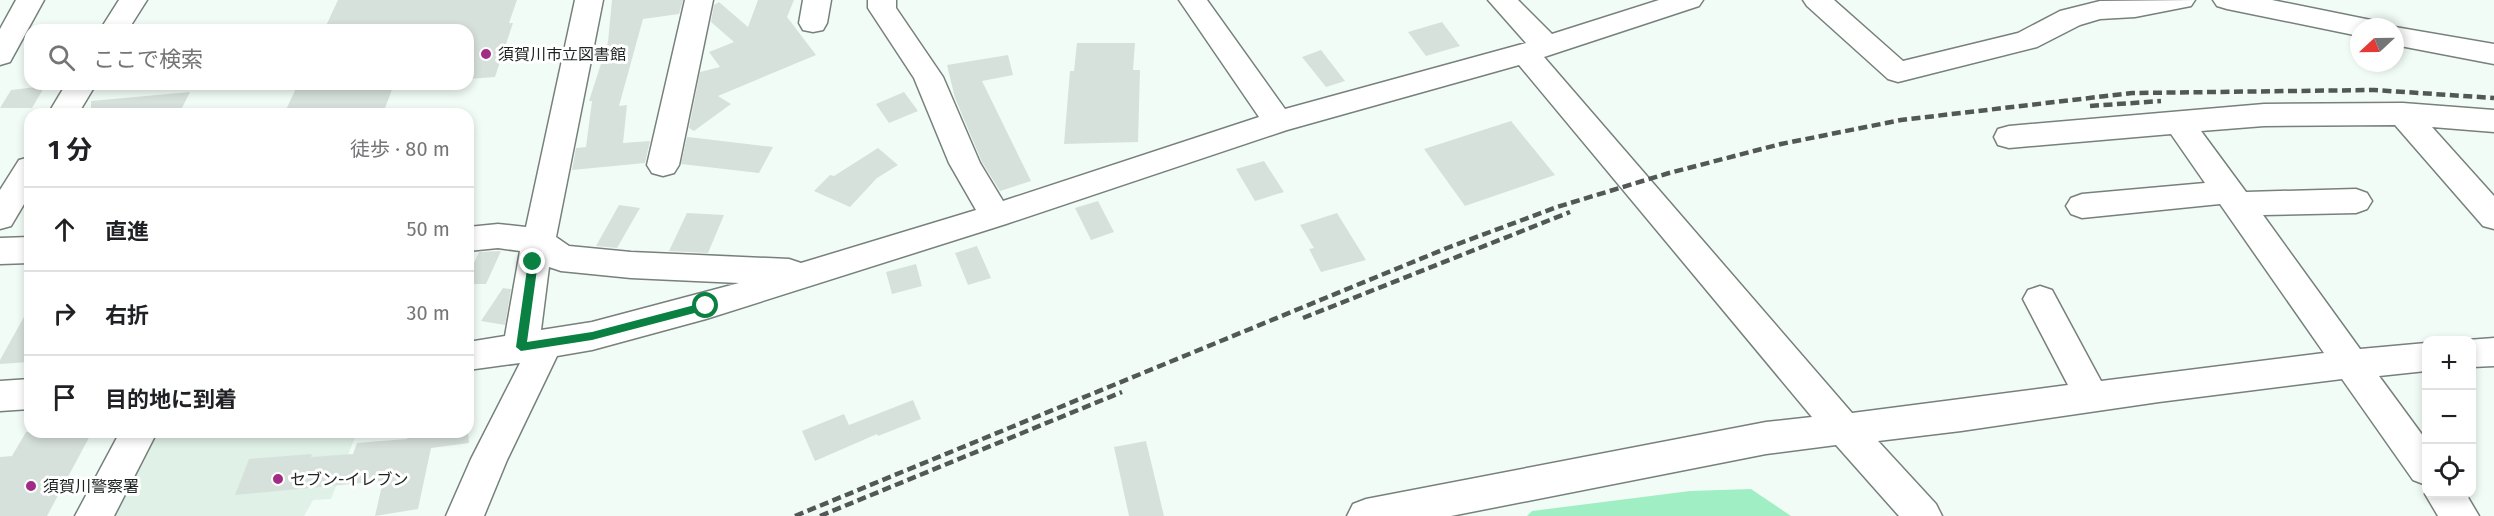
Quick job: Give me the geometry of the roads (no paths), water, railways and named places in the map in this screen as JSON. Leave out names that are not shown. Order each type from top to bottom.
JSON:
[{"type":"street","points":[[0,55],[30,0]]},
{"type":"street","points":[[118,24],[133,0]]},
{"type":"street","points":[[521,347],[533,262],[589,0]]},
{"type":"street","points":[[663,165],[699,0]]},
{"type":"street","points":[[882,0],[882,8],[928,77],[965,163],[995,216]]},
{"type":"street","points":[[1193,0],[1278,122]]},
{"type":"street","points":[[1502,0],[1535,49],[1651,200],[1845,430],[1923,516]]},
{"type":"street","points":[[474,355],[592,336],[706,306],[995,216],[1278,122],[1535,49],[1689,0]]},
{"type":"street","points":[[1816,0],[1898,72],[2027,40],[2070,18],[2100,10],[2135,8],[2181,0]]},
{"type":"street","points":[[2227,0],[2350,25]]},
{"type":"street","points":[[2404,38],[2494,54]]},
{"type":"street","points":[[67,108],[77,90]]},
{"type":"street","points":[[2403,114],[2494,217]]},
{"type":"street","points":[[2009,137],[2264,115],[2403,114],[2494,121]]},
{"type":"street","points":[[2178,121],[2422,462]]},
{"type":"street","points":[[0,217],[24,178]]},
{"type":"street","points":[[2082,206],[2233,198],[2356,201]]},
{"type":"street","points":[[474,238],[498,236],[539,241],[561,258],[631,265],[813,273]]},
{"type":"street","points":[[0,251],[24,250]]},
{"type":"street","points":[[2040,299],[2092,397]]},
{"type":"street","points":[[465,516],[489,459],[540,357],[521,347]]},
{"type":"street","points":[[2476,354],[2494,352]]},
{"type":"street","points":[[1389,513],[1766,438],[1845,430],[2350,364],[2422,357]]},
{"type":"street","points":[[0,396],[24,394]]},
{"type":"street","points":[[94,516],[136,438]]},
{"type":"street","points":[[2447,498],[2460,516]]},
{"type":"railway","points":[[795,516],[1447,248],[1557,207],[1669,173],[1781,144],[1901,120],[2132,93],[2374,90],[2494,98]]},
{"type":"railway","points":[[2090,106],[2161,101]]},
{"type":"railway","points":[[1303,318],[1570,212]]},
{"type":"railway","points":[[820,516],[1122,392]]},
{"type":"place","name":"須賀川市立図書館","points":[[486,54]]},
{"type":"place","name":"セブン-イレブン","points":[[278,479]]},
{"type":"place","name":"須賀川警察署","points":[[31,486]]}]
